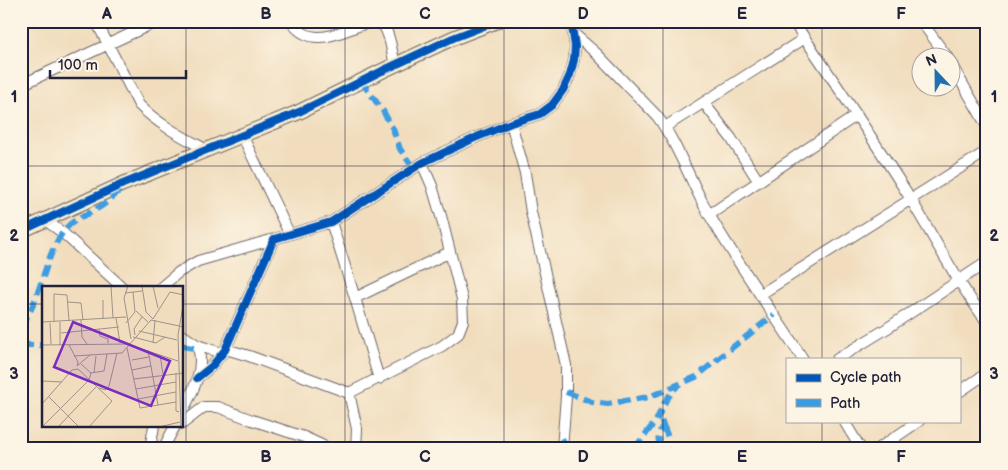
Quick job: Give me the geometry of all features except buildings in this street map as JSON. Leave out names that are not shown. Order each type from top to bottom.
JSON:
[{"type":"street","points":[[96,21],[139,104],[162,125],[205,150]]},
{"type":"street","points":[[21,85],[158,21]]},
{"type":"street","points":[[292,21],[298,30],[308,37],[335,35],[366,23],[387,24],[395,65]]},
{"type":"street","points":[[21,231],[123,184],[299,112],[453,38],[497,21]]},
{"type":"street","points":[[162,286],[198,261],[331,222],[422,163],[451,148],[511,123],[540,114],[552,105],[570,75],[575,46],[571,21]]},
{"type":"street","points":[[793,21],[824,64],[987,322]]},
{"type":"street","points":[[921,21],[941,48]]},
{"type":"street","points":[[573,33],[596,53],[657,116],[665,127],[709,215],[802,358]]},
{"type":"street","points":[[665,127],[805,38]]},
{"type":"street","points":[[960,79],[987,126]]},
{"type":"street","points":[[704,103],[731,138],[759,182]]},
{"type":"street","points":[[709,215],[857,116]]},
{"type":"street","points":[[511,123],[524,167],[531,212],[566,365],[562,449]]},
{"type":"street","points":[[242,135],[289,233]]},
{"type":"street","points":[[761,294],[987,151]]},
{"type":"street","points":[[184,336],[197,345],[218,352],[225,350],[235,351],[349,393],[442,346],[458,334],[463,321],[462,299],[437,202],[422,163]]},
{"type":"street","points":[[45,220],[63,233],[121,286]]},
{"type":"street","points":[[331,222],[356,298],[378,379]]},
{"type":"street","points":[[198,378],[212,366],[225,350],[274,239]]},
{"type":"street","points":[[356,298],[450,252]]},
{"type":"street","points":[[839,358],[886,330],[987,262]]},
{"type":"street","points":[[184,408],[198,378],[200,361],[197,345]]},
{"type":"street","points":[[960,391],[987,373]]},
{"type":"street","points":[[349,393],[357,429],[356,449]]},
{"type":"street","points":[[184,422],[204,407],[218,407],[304,437],[330,449]]},
{"type":"street","points":[[845,422],[862,449]]},
{"type":"street","points":[[878,449],[918,422]]},
{"type":"street","points":[[150,449],[154,428]]},
{"type":"street","points":[[163,449],[173,430]]},
{"type":"marked path","points":[[361,81],[383,111],[393,129],[400,149],[414,169]]},
{"type":"marked path","points":[[21,326],[34,303],[51,255],[63,232],[72,222],[108,202],[121,188]]},
{"type":"marked path","points":[[566,392],[592,402],[608,404],[649,397],[696,377],[774,315]]},
{"type":"marked path","points":[[21,345],[42,345]]},
{"type":"marked path","points":[[184,346],[199,349]]},
{"type":"marked path","points":[[634,449],[656,421],[666,400],[678,385]]},
{"type":"marked path","points":[[660,415],[663,425],[658,435],[660,449]]},
{"type":"marked path","points":[[663,425],[673,449]]},
{"type":"marked path","points":[[562,438],[567,449]]},
{"type":"cycle path","points":[[21,231],[123,184],[299,112],[453,38],[497,21]]},
{"type":"cycle path","points":[[197,378],[212,366],[225,350],[274,239],[331,222],[422,163],[477,137],[540,114],[552,105],[563,90],[574,60],[575,46],[571,21]]}]
